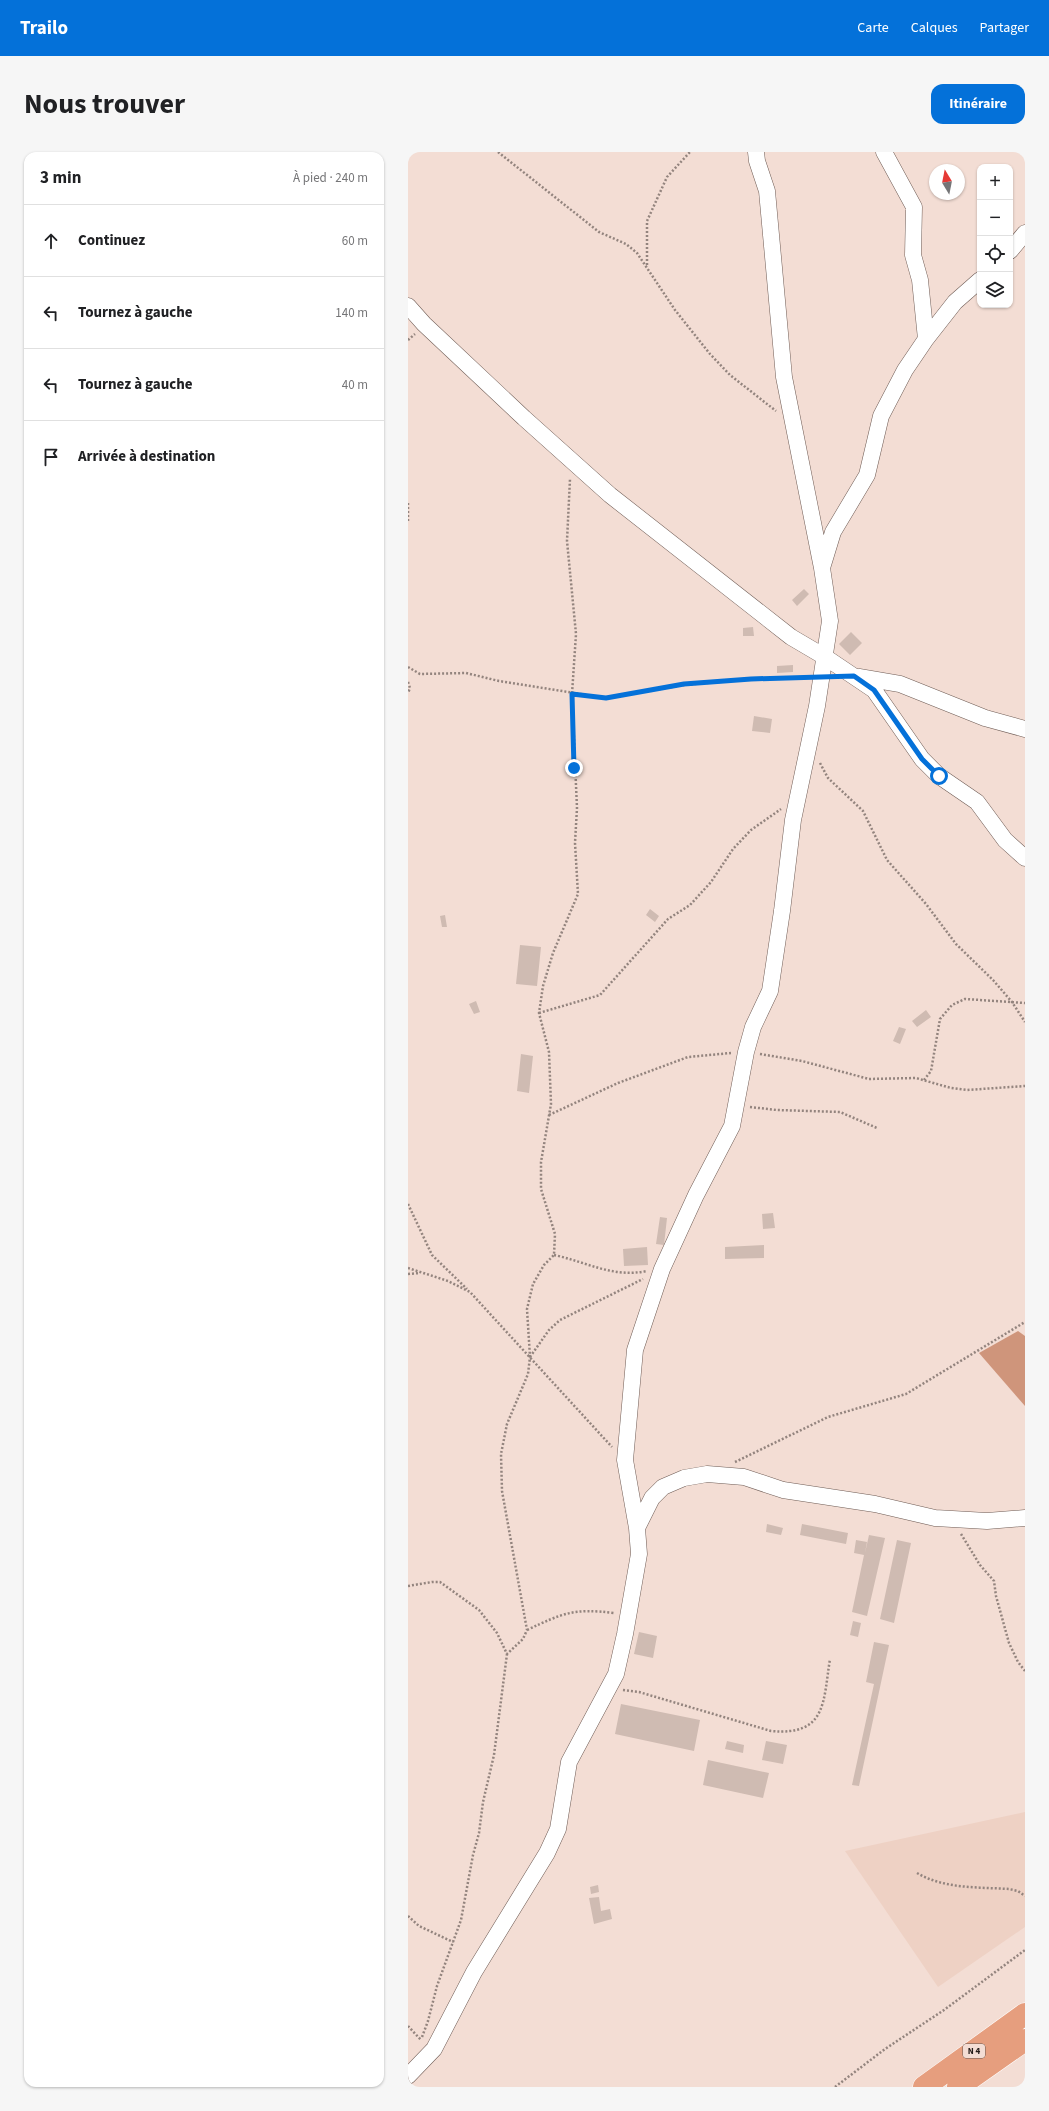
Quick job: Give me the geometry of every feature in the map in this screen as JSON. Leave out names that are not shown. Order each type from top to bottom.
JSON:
[{"type":"highway","name":"N 4","points":[[924,2087],[1025,2014]]},
{"type":"highway","name":"N 4","points":[[958,2087],[1025,2040]]},
{"type":"street","points":[[408,2076],[434,2049],[474,1972],[547,1853],[558,1829],[569,1762],[616,1674],[639,1554],[637,1528],[625,1460],[635,1350],[662,1269],[696,1195],[732,1126],[746,1052],[753,1027],[770,991],[798,797],[822,678],[830,621],[822,568],[784,377],[767,191],[757,161],[756,152]]},
{"type":"street","points":[[884,152],[914,207],[913,254],[920,280],[926,339]]},
{"type":"street","points":[[1013,247],[1025,233]]},
{"type":"street","points":[[822,568],[834,532],[867,475],[881,416],[905,370],[926,339],[955,302],[977,283]]},
{"type":"street","points":[[408,306],[429,330],[610,495],[791,637],[825,657],[874,690],[922,759],[939,776],[977,802],[1005,840],[1025,858]]},
{"type":"street","points":[[854,676],[900,684],[985,718],[1025,729]]},
{"type":"street","points":[[637,1528],[652,1498],[663,1487],[684,1478],[707,1474],[744,1477],[783,1490],[875,1504],[935,1518],[987,1521],[1025,1518]]},
{"type":"path","points":[[498,152],[599,232],[626,244],[637,253],[647,265],[674,310],[710,354],[730,374],[793,425]]},
{"type":"path","points":[[647,265],[647,221],[667,177],[690,152]]},
{"type":"path","points":[[507,1654],[523,1638],[527,1630],[502,1491],[501,1454],[507,1424],[528,1374],[530,1358],[527,1309],[533,1284],[544,1265],[554,1255],[555,1234],[541,1189],[541,1162],[549,1116],[549,1052],[539,1013],[543,986],[553,953],[578,894],[575,843],[577,808],[572,694],[576,634],[567,541],[571,461]]},
{"type":"path","points":[[408,503],[408,521]]},
{"type":"path","points":[[408,667],[420,674],[466,673],[572,694],[606,698],[684,684],[751,679],[822,678]]},
{"type":"path","points":[[408,682],[410,688],[408,693]]},
{"type":"path","points":[[810,739],[818,760],[828,778],[863,811],[887,860],[926,904],[956,944],[993,980],[1012,1002],[1025,1022]]},
{"type":"path","points":[[539,1013],[600,995],[668,919],[690,904],[710,882],[732,849],[751,830],[798,797]]},
{"type":"path","points":[[924,1080],[931,1071],[940,1019],[944,1012],[952,1005],[965,999],[1025,1003]]},
{"type":"path","points":[[549,1116],[618,1083],[688,1056],[746,1052],[802,1061],[869,1079],[916,1078],[951,1088],[967,1090],[1025,1086]]},
{"type":"path","points":[[736,1105],[777,1110],[840,1112],[850,1115],[877,1128]]},
{"type":"path","points":[[408,1204],[432,1255],[470,1292],[625,1460]]},
{"type":"path","points":[[554,1255],[606,1271],[632,1274],[662,1269]]},
{"type":"path","points":[[408,1268],[448,1280],[470,1292]]},
{"type":"path","points":[[530,1358],[549,1330],[560,1320],[620,1292],[662,1269]]},
{"type":"path","points":[[408,1274],[423,1273]]},
{"type":"path","points":[[707,1474],[828,1418],[906,1394],[1025,1322]]},
{"type":"path","points":[[959,1532],[980,1565],[994,1581],[996,1596],[1009,1642],[1018,1662],[1025,1671]]},
{"type":"path","points":[[408,1586],[440,1582],[479,1610],[497,1633],[507,1654],[498,1727],[483,1802],[479,1833],[473,1855],[461,1920],[437,1986],[428,2021],[418,2047]]},
{"type":"path","points":[[527,1630],[558,1616],[576,1611],[589,1610],[628,1615]]},
{"type":"path","points":[[601,1702],[612,1694],[624,1690],[639,1692],[771,1730],[787,1732],[802,1730],[814,1721],[822,1708],[830,1659]]},
{"type":"path","points":[[917,1873],[929,1880],[942,1883],[1009,1888],[1018,1891],[1025,1896]]},
{"type":"path","points":[[408,1916],[419,1926],[453,1942]]},
{"type":"path","points":[[835,2087],[885,2049],[944,2010],[1025,1950]]},
{"type":"path","points":[[408,2026],[421,2040]]},
{"type":"shaded area","points":[[1018,1331],[1025,1336],[1025,1406],[979,1353]]},
{"type":"shaded area","points":[[1025,1812],[1025,1927],[938,1987],[845,1851]]},
{"type":"building","points":[[804,589],[809,594],[797,606],[792,600]]},
{"type":"building","points":[[753,627],[754,636],[743,636],[743,628]]},
{"type":"building","points":[[851,632],[862,643],[850,655],[839,644]]},
{"type":"building","points":[[793,665],[793,672],[777,673],[777,666]]},
{"type":"building","points":[[754,716],[772,719],[770,733],[752,731]]},
{"type":"building","points":[[650,909],[659,916],[655,922],[646,915]]},
{"type":"building","points":[[445,915],[447,927],[442,927],[440,916]]},
{"type":"building","points":[[520,945],[541,947],[537,986],[516,984]]},
{"type":"building","points":[[476,1001],[480,1012],[474,1014],[469,1004]]},
{"type":"building","points":[[926,1010],[931,1017],[917,1027],[912,1021]]},
{"type":"building","points":[[899,1027],[906,1029],[900,1044],[893,1041]]},
{"type":"building","points":[[521,1054],[533,1056],[529,1093],[517,1091]]},
{"type":"building","points":[[773,1213],[775,1228],[763,1229],[762,1214]]},
{"type":"building","points":[[660,1217],[667,1218],[664,1245],[656,1244]]},
{"type":"building","points":[[764,1245],[764,1258],[725,1259],[725,1247]]},
{"type":"building","points":[[647,1247],[648,1265],[624,1266],[623,1249]]},
{"type":"building","points":[[767,1524],[783,1528],[781,1535],[766,1532]]},
{"type":"building","points":[[802,1524],[848,1533],[846,1544],[800,1535]]},
{"type":"building","points":[[869,1535],[885,1538],[867,1616],[852,1612],[864,1555],[854,1553],[856,1540],[867,1542],[865,1553]]},
{"type":"building","points":[[897,1540],[911,1543],[894,1623],[880,1619]]},
{"type":"building","points":[[853,1621],[861,1623],[858,1637],[850,1635]]},
{"type":"building","points":[[639,1632],[657,1636],[653,1658],[634,1654]]},
{"type":"building","points":[[874,1642],[889,1645],[859,1786],[852,1785],[874,1684],[866,1682]]},
{"type":"building","points":[[621,1704],[700,1720],[694,1751],[615,1734]]},
{"type":"building","points":[[727,1741],[744,1745],[743,1753],[725,1749]]},
{"type":"building","points":[[766,1741],[787,1745],[783,1764],[762,1760]]},
{"type":"building","points":[[708,1760],[769,1773],[763,1798],[703,1785]]},
{"type":"building","points":[[598,1885],[599,1892],[591,1894],[590,1887]]},
{"type":"building","points":[[599,1897],[601,1911],[610,1909],[612,1919],[594,1924],[589,1898]]},
{"type":"route","points":[[574,768],[572,694],[606,698],[684,684],[751,679],[854,676],[874,690],[922,759],[939,776]]}]
